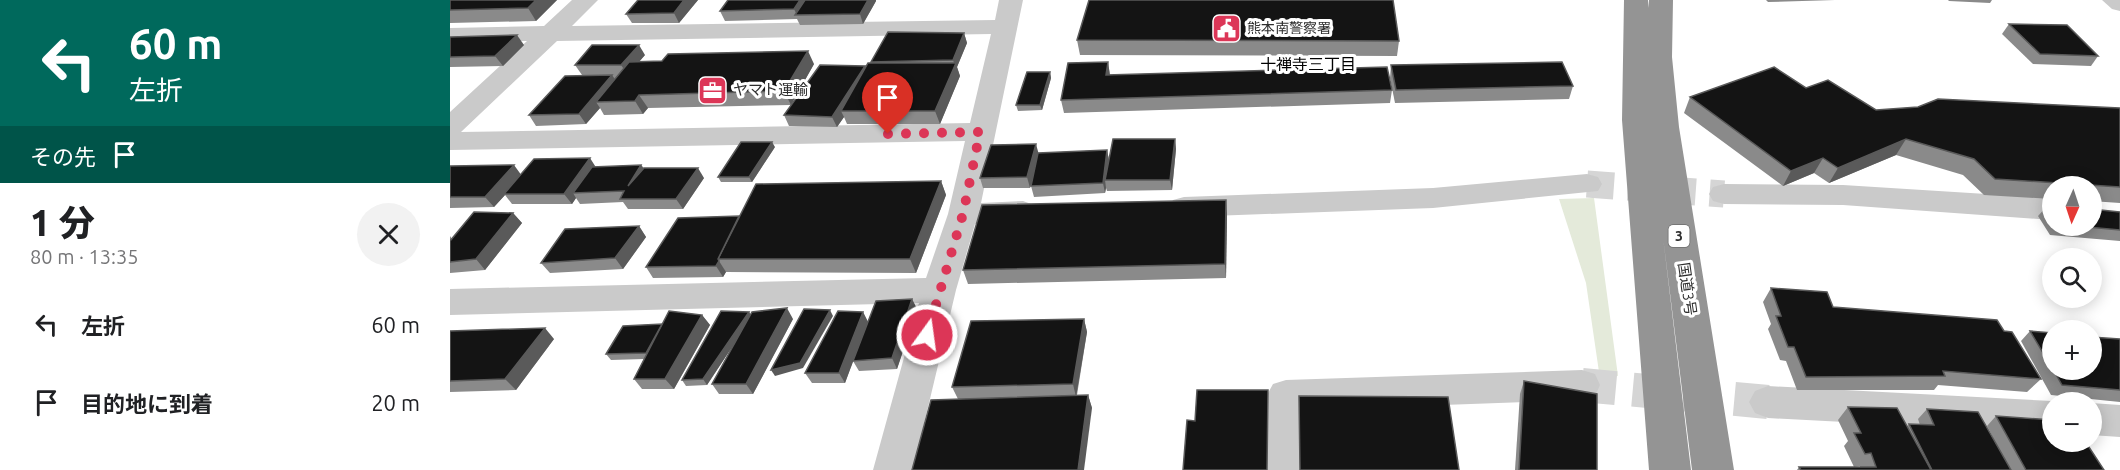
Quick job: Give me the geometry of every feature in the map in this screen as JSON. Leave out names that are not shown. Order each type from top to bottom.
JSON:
[{"type":"highway","name":"3","points":[[1636,0],[1636,120],[1670,470]]},
{"type":"highway","name":"国道3号","points":[[1661,0],[1659,57],[1664,126],[1713,470]]},
{"type":"street","points":[[450,127],[586,0]]},
{"type":"street","points":[[2114,0],[2120,4]]},
{"type":"street","points":[[450,35],[551,34],[1008,13],[963,214],[939,290],[893,470]]},
{"type":"street","points":[[450,141],[980,132]]},
{"type":"street","points":[[1151,208],[1433,198],[1587,184]]},
{"type":"street","points":[[1724,194],[1843,195],[2042,208]]},
{"type":"street","points":[[963,214],[1057,211]]},
{"type":"street","points":[[450,302],[939,290]]},
{"type":"street","points":[[1286,470],[1286,395],[1582,385]]},
{"type":"street","points":[[1768,402],[2042,416]]},
{"type":"street","points":[[2102,420],[2120,421]]},
{"type":"green space","points":[[1594,198],[1618,376],[1599,372],[1586,283],[1559,199]]},
{"type":"building","points":[[450,0],[536,0],[528,8],[450,10]]},
{"type":"building","points":[[638,0],[684,0],[674,13],[626,14]]},
{"type":"building","points":[[728,0],[800,0],[794,9],[720,11]]},
{"type":"building","points":[[805,0],[868,0],[860,14],[795,15]]},
{"type":"building","points":[[1089,0],[1393,0],[1399,41],[1077,40]]},
{"type":"building","points":[[2009,24],[2067,25],[2098,56],[2040,54]]},
{"type":"building","points":[[888,32],[964,33],[953,60],[871,62]]},
{"type":"building","points":[[517,35],[495,56],[450,57],[450,37]]},
{"type":"building","points":[[592,45],[639,45],[621,65],[575,65]]},
{"type":"building","points":[[808,51],[784,91],[639,95],[635,101],[596,102],[629,62],[662,61],[668,54]]},
{"type":"building","points":[[1108,62],[1106,75],[1387,67],[1392,90],[1061,100],[1068,63]]},
{"type":"building","points":[[1562,62],[1573,86],[1396,90],[1391,65]]},
{"type":"building","points":[[868,63],[956,63],[935,111],[841,111]]},
{"type":"building","points":[[820,65],[865,66],[832,117],[784,115]]},
{"type":"building","points":[[1774,67],[1806,88],[1828,80],[1876,110],[1918,107],[1938,99],[2120,108],[2120,187],[2102,186],[2102,176],[2042,176],[2042,182],[1995,179],[1974,159],[1906,139],[1838,168],[1823,158],[1791,171],[1690,97]]},
{"type":"building","points":[[1027,72],[1050,72],[1040,105],[1016,105]]},
{"type":"building","points":[[612,75],[579,114],[529,115],[565,76]]},
{"type":"building","points":[[1113,139],[1175,139],[1170,180],[1105,180]]},
{"type":"building","points":[[741,142],[772,142],[749,177],[718,177]]},
{"type":"building","points":[[1036,144],[1027,177],[980,178],[991,145]]},
{"type":"building","points":[[1107,150],[1103,183],[1031,186],[1038,153]]},
{"type":"building","points":[[590,158],[564,194],[504,194],[534,159]]},
{"type":"building","points":[[514,165],[485,197],[450,197],[450,166]]},
{"type":"building","points":[[641,165],[628,186],[644,168],[698,168],[676,199],[620,199],[624,191],[573,193],[592,167]]},
{"type":"building","points":[[941,181],[910,259],[718,259],[756,184]]},
{"type":"building","points":[[1226,200],[1225,264],[963,270],[982,205]]},
{"type":"building","points":[[2102,210],[2120,212],[2120,230],[2102,228]]},
{"type":"building","points":[[474,212],[513,213],[476,259],[450,262],[450,241]]},
{"type":"building","points":[[739,216],[716,266],[646,267],[678,218]]},
{"type":"building","points":[[639,226],[615,258],[541,263],[565,229]]},
{"type":"building","points":[[1771,288],[1827,292],[1833,307],[1997,320],[2004,331],[2012,332],[2041,379],[1943,371],[1945,376],[1806,377],[1794,347],[1788,347],[1776,316],[1781,316]]},
{"type":"building","points":[[912,299],[892,358],[853,361],[876,301]]},
{"type":"building","points":[[787,308],[746,384],[712,384],[752,312]]},
{"type":"building","points":[[804,309],[830,310],[800,363],[771,370]]},
{"type":"building","points":[[669,311],[702,315],[665,379],[634,379]]},
{"type":"building","points":[[721,311],[749,312],[703,379],[682,380]]},
{"type":"building","points":[[838,311],[863,312],[839,373],[805,373]]},
{"type":"building","points":[[1084,319],[1073,384],[952,387],[971,321]]},
{"type":"building","points":[[662,324],[646,353],[606,354],[623,326]]},
{"type":"building","points":[[545,328],[505,379],[450,381],[450,331]]},
{"type":"building","points":[[2030,331],[2042,332],[2042,351]]},
{"type":"building","points":[[2102,338],[2120,339],[2120,390],[2062,385],[2059,380],[2102,380]]},
{"type":"building","points":[[1524,381],[1597,394],[1597,470],[1519,470]]},
{"type":"building","points":[[1197,390],[1268,390],[1267,470],[1183,470],[1187,420],[1195,421]]},
{"type":"building","points":[[1088,395],[1078,470],[912,470],[931,400]]},
{"type":"building","points":[[1299,396],[1448,397],[1459,470],[1300,470]]},
{"type":"building","points":[[1848,407],[1897,408],[1931,470],[1801,470],[1799,467],[1876,467],[1871,453],[1865,454],[1854,433],[1861,433]]},
{"type":"building","points":[[1927,409],[1978,412],[2011,470],[1932,470],[1909,424],[1934,425]]},
{"type":"building","points":[[1996,416],[2042,419],[2042,452],[2092,452],[2104,470],[2026,470]]},
{"type":"tunnel","points":[[1587,184],[1724,194]]},
{"type":"tunnel","points":[[1582,385],[1768,402]]},
{"type":"place","name":"熊本南警察署","points":[[1226,28]]},
{"type":"place","name":"ヤマト運輸","points":[[712,90]]},
{"type":"district","name":"十禅寺三丁目","points":[[1308,64]]},
{"type":"route","points":[[888,134],[980,132],[963,214],[927,335]]}]
